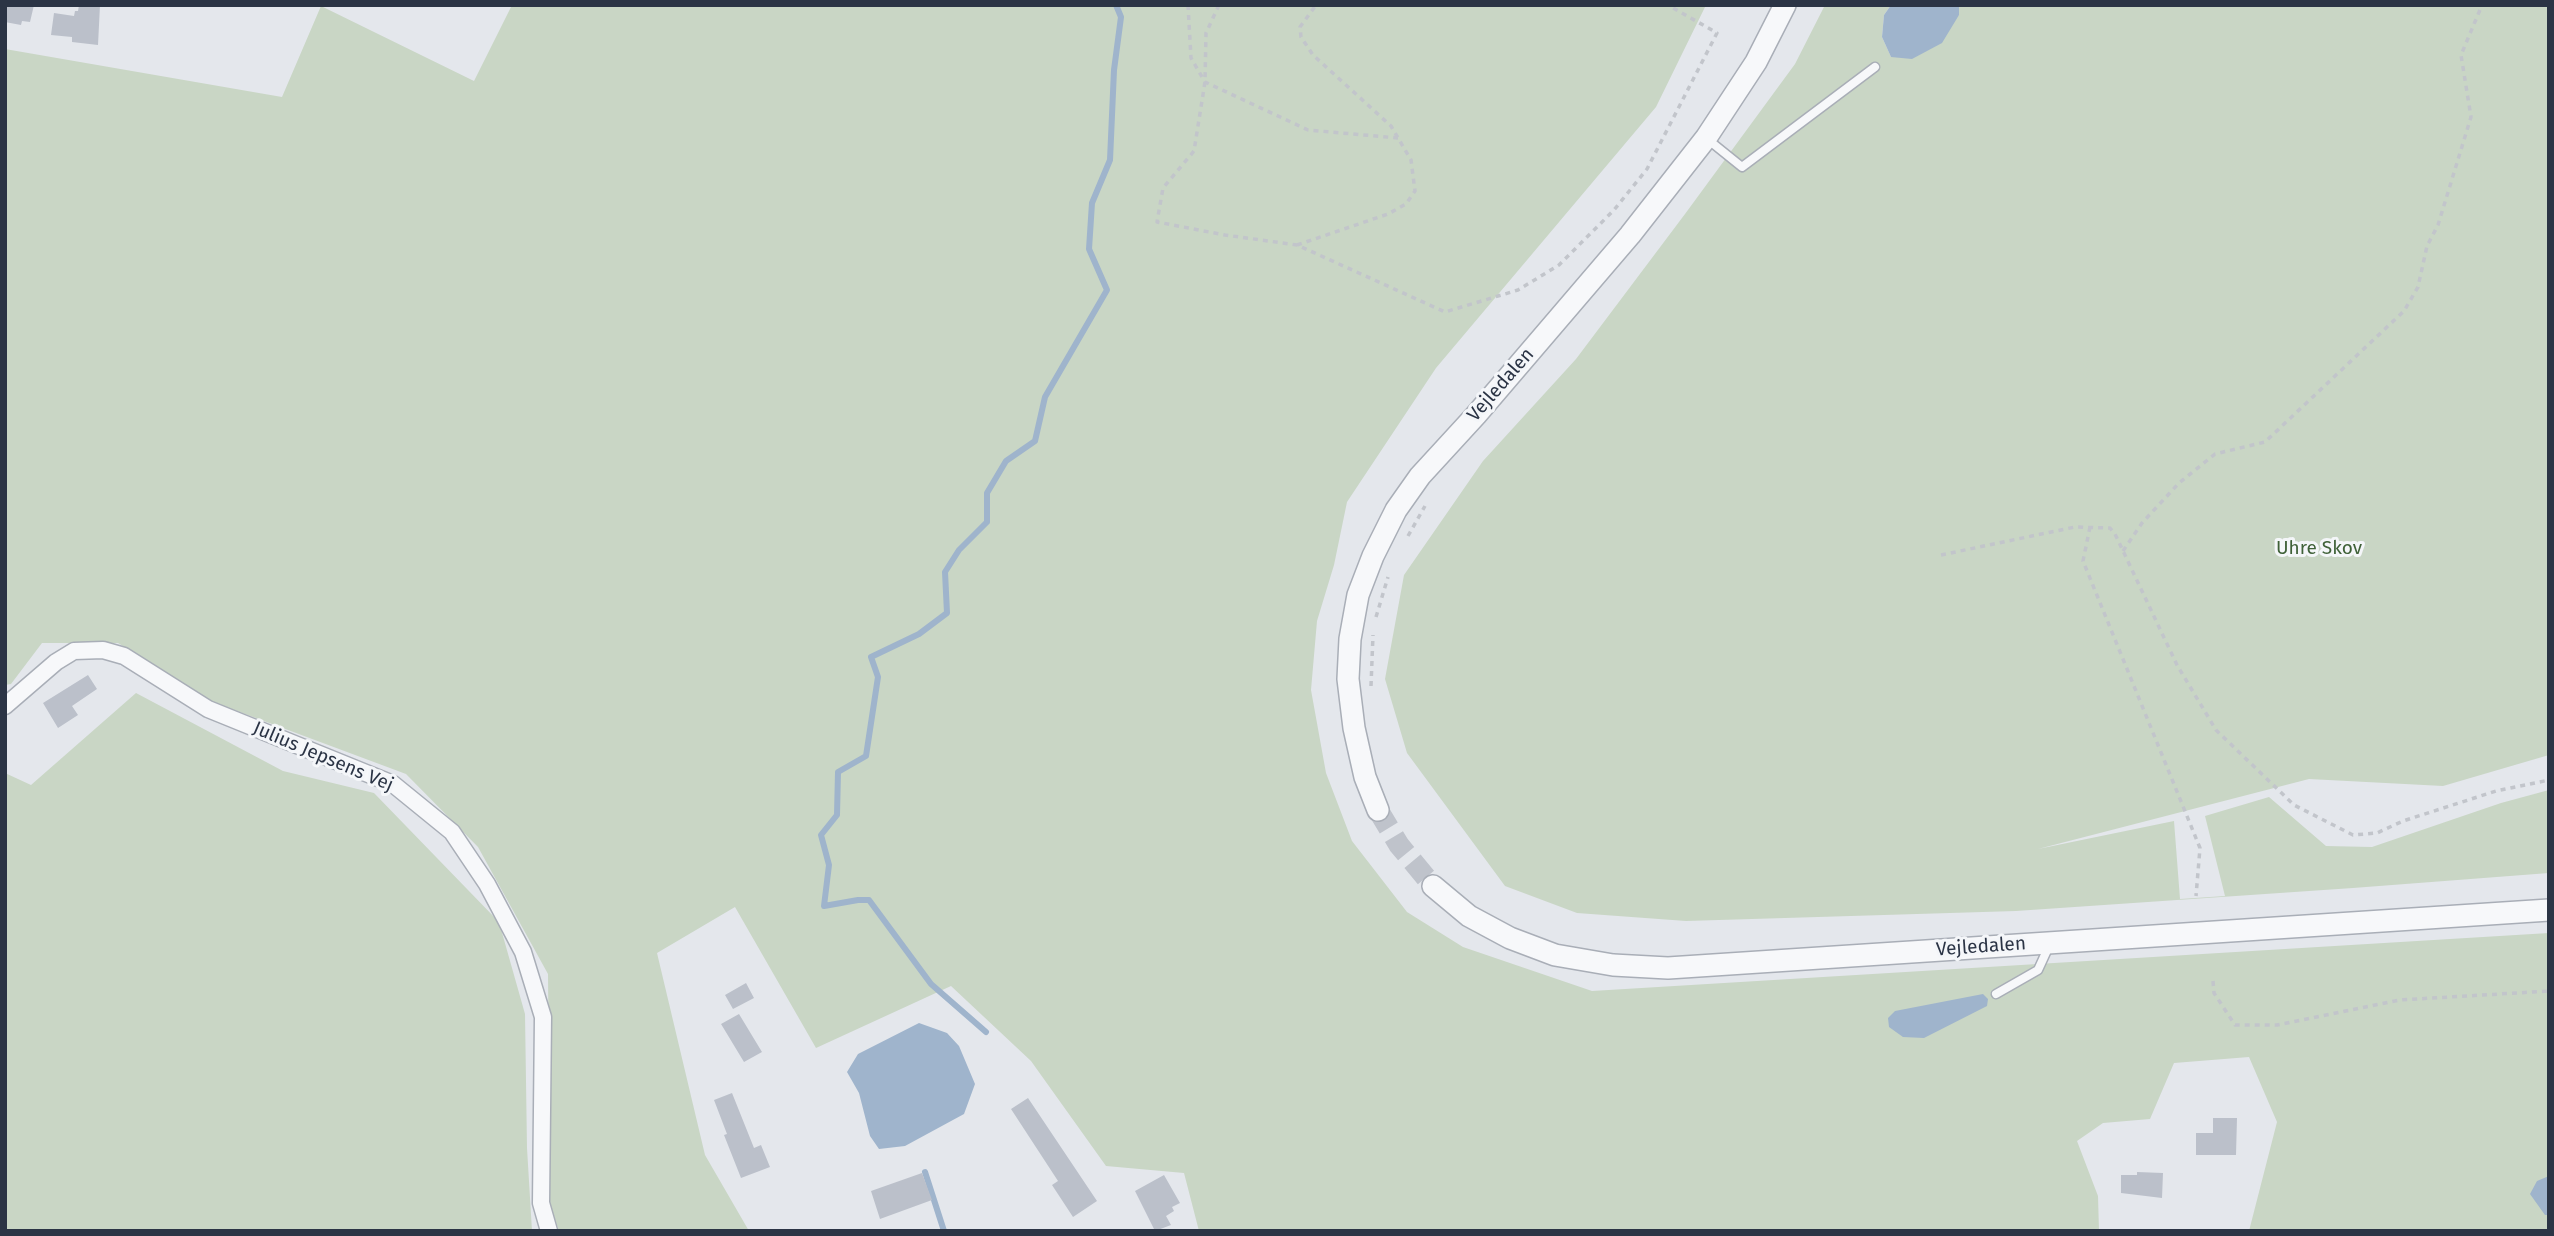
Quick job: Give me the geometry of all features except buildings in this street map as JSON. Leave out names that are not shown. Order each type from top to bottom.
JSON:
[{"type":"street","name":"Vejledalen","points":[[1378,810],[1365,777],[1354,727],[1349,679],[1350,639],[1358,595],[1373,555],[1396,510],[1420,476],[1476,415],[1622,244],[1706,138],[1756,62],[1785,5]]},
{"type":"street","name":"Julius Jepsens Vej","points":[[5,706],[56,662],[74,651],[103,650],[124,656],[208,709],[393,783],[452,832],[488,884],[523,952],[543,1017],[541,1203],[549,1231]]},
{"type":"street","name":"Vejledalen","points":[[1433,886],[1469,916],[1510,938],[1555,955],[1613,965],[1668,968],[2549,910]]},
{"type":"lane","points":[[1706,138],[1742,167],[1875,67]]},
{"type":"lane","points":[[1996,994],[2038,970],[2050,943]]},
{"type":"path","points":[[1188,5],[1191,58],[1205,82],[1308,130],[1398,138]]},
{"type":"path","points":[[1219,5],[1206,33],[1205,82],[1194,151],[1163,188],[1157,222],[1297,245],[1446,312],[1518,290],[1559,265],[1614,211],[1647,169],[1717,33],[1668,5]]},
{"type":"path","points":[[1297,245],[1388,214],[1406,204],[1415,191],[1411,160],[1391,126],[1313,55],[1301,37],[1300,27],[1316,5]]},
{"type":"path","points":[[2123,551],[2142,523],[2179,483],[2215,454],[2265,442],[2404,311],[2418,287],[2427,246],[2438,225],[2471,117],[2461,55],[2482,5]]},
{"type":"path","points":[[1401,546],[1429,500]]},
{"type":"path","points":[[1941,555],[2075,527],[2110,528],[2116,534],[2177,665],[2216,730],[2294,805],[2353,835],[2377,833],[2403,821],[2496,790],[2549,780]]},
{"type":"path","points":[[2090,527],[2083,561],[2200,848],[2196,896]]},
{"type":"path","points":[[1371,689],[1373,627],[1391,569]]},
{"type":"path","points":[[2213,981],[2214,993],[2235,1025],[2277,1026],[2400,1000],[2549,991]]},
{"type":"green space","points":[[512,5],[1706,5],[1656,107],[1436,368],[1347,502],[1334,565],[1317,621],[1311,690],[1326,773],[1352,841],[1407,912],[1463,947],[1592,991],[2549,933],[2549,1231],[2249,1231],[2277,1122],[2249,1057],[2174,1063],[2150,1119],[2103,1123],[2077,1141],[2098,1196],[2099,1231],[1199,1231],[1184,1173],[1106,1166],[1031,1061],[951,986],[816,1048],[735,907],[657,953],[705,1155],[749,1231],[559,1231],[550,1204],[548,974],[478,847],[406,774],[213,702],[118,643],[42,643],[11,684],[5,685],[5,49],[282,97],[321,6],[474,81]]},
{"type":"green space","name":"Uhre Skov","points":[[1825,5],[1891,5],[1884,15],[1882,37],[1891,57],[1959,15],[1959,5],[2549,5],[2549,755],[2443,786],[2309,779],[2038,849],[2174,821],[2180,899],[2225,896],[2205,816],[2269,797],[2326,846],[2372,847],[2501,803],[2549,790],[2549,873],[2016,911],[1686,921],[1577,913],[1505,886],[1407,753],[1385,679],[1404,575],[1483,461],[1576,359],[1685,214],[1795,64]]},
{"type":"green space","points":[[136,693],[283,771],[374,793],[499,922],[525,1014],[527,1148],[532,1231],[5,1231],[5,773],[31,785]]},
{"type":"water","points":[[1891,5],[1959,5],[1959,15],[1942,43],[1912,59],[1891,57],[1882,37],[1884,15]]},
{"type":"water","points":[[1983,994],[1988,999],[1987,1006],[1924,1038],[1903,1037],[1889,1027],[1888,1018],[1895,1011]]},
{"type":"water","points":[[919,1023],[947,1033],[959,1046],[975,1084],[964,1114],[905,1146],[879,1149],[870,1136],[859,1093],[847,1072],[858,1054]]},
{"type":"water","points":[[2549,1176],[2549,1215],[2545,1215],[2530,1194],[2537,1181]]},
{"type":"waterway","points":[[986,1032],[931,984],[869,900],[824,906],[829,865],[821,835],[837,815],[838,772],[866,756],[878,677],[871,657],[919,634],[947,613],[945,572],[959,550],[987,522],[987,493],[1006,461],[1035,441],[1045,397],[1107,290],[1089,249],[1092,203],[1110,160],[1114,70],[1121,17],[1116,5]]},
{"type":"waterway","points":[[925,1172],[944,1231]]},
{"type":"tunnel","points":[[1378,810],[1399,845],[1433,886]]}]
